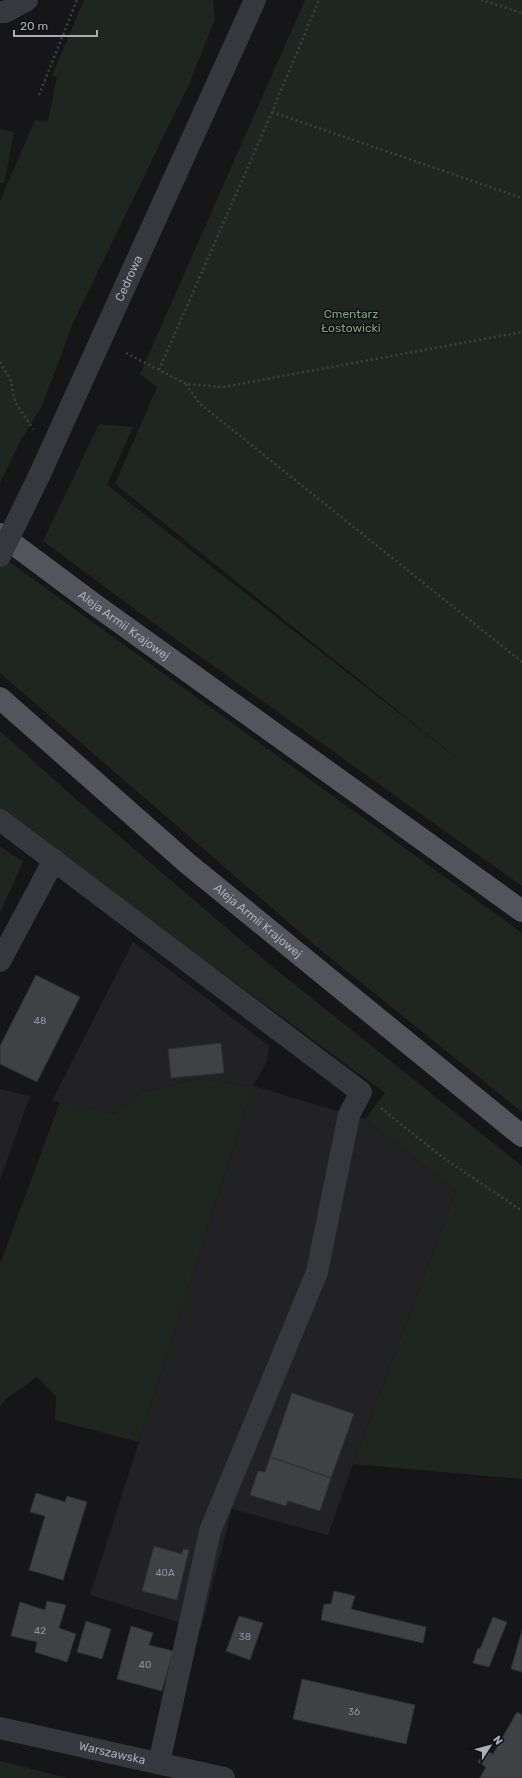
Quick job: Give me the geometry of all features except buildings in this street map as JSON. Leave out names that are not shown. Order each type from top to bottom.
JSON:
[{"type":"main road","name":"Aleja Armii Krajowej","points":[[0,534],[94,604],[522,911]]},
{"type":"main road","name":"Aleja Armii Krajowej","points":[[0,698],[187,863],[522,1136]]},
{"type":"street","points":[[0,12],[6,12],[27,0]]},
{"type":"street","name":"Cedrowa","points":[[0,556],[40,476],[255,0]]},
{"type":"street","points":[[0,820],[361,1092],[349,1115],[317,1272],[210,1531],[192,1621],[159,1763]]},
{"type":"street","points":[[0,961],[54,860]]},
{"type":"street","name":"Warszawska","points":[[0,1728],[224,1778]]},
{"type":"path","points":[[39,95],[77,0]]},
{"type":"path","points":[[159,370],[272,112],[319,0]]},
{"type":"path","points":[[481,0],[522,13]]},
{"type":"path","points":[[272,112],[522,198]]},
{"type":"path","points":[[126,353],[186,384],[223,387],[522,332]]},
{"type":"path","points":[[0,362],[11,380],[15,402],[34,430]]},
{"type":"path","points":[[186,384],[199,404],[522,662]]},
{"type":"path","points":[[361,1092],[442,1157],[522,1211]]},
{"type":"shaded area","points":[[133,942],[269,1046],[267,1061],[253,1086],[196,1079],[140,1093],[115,1114],[52,1101]]},
{"type":"shaded area","points":[[253,1086],[365,1119],[456,1191],[353,1464],[328,1535],[232,1509],[201,1629],[90,1595]]},
{"type":"shaded area","points":[[0,1089],[30,1096],[0,1180]]},
{"type":"green space","points":[[84,0],[213,0],[215,19],[190,82],[73,323],[42,406],[21,440],[0,483],[0,201],[35,120],[48,121],[57,77],[52,76]]},
{"type":"green space","name":"Cmentarz Łostowicki","points":[[305,0],[522,0],[522,886],[163,630],[43,541],[99,424],[133,427],[107,485],[468,767],[115,484],[157,387],[140,374]]},
{"type":"green space","points":[[0,129],[14,132],[4,184],[0,183]]},
{"type":"green space","points":[[0,555],[522,933],[522,1112],[323,952],[0,673]]},
{"type":"green space","points":[[0,731],[78,801],[269,964],[522,1166],[522,1479],[353,1464],[456,1191],[365,1119],[385,1093],[0,809]]},
{"type":"green space","points":[[0,846],[23,862],[0,913]]},
{"type":"green space","points":[[196,1079],[253,1086],[139,1442],[55,1420],[56,1396],[37,1377],[6,1399],[0,1407],[0,1264],[60,1102],[115,1114],[140,1093]]},
{"type":"green space","points":[[0,1761],[67,1778],[0,1778]]}]
